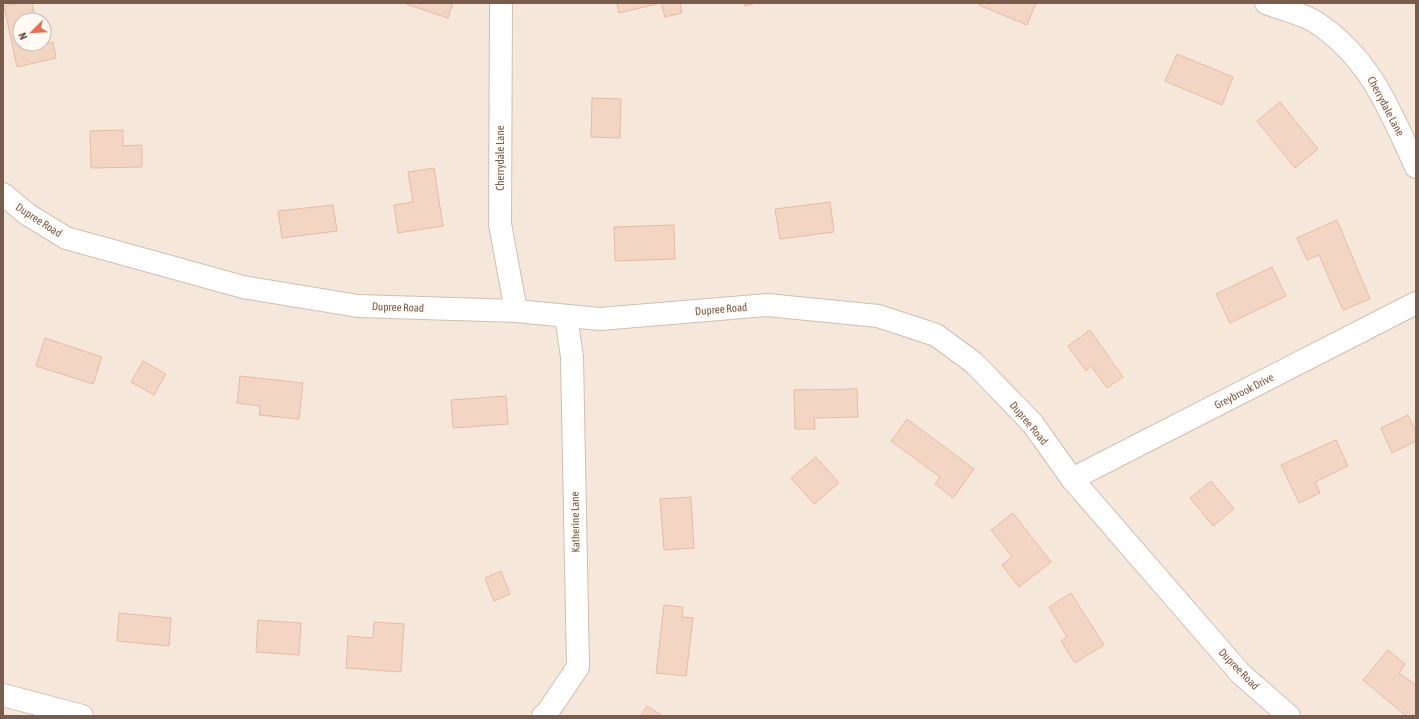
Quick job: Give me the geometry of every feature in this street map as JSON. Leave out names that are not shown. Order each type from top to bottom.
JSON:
[{"type":"street","name":"Cherrydale Lane","points":[[501,3],[500,224],[516,311]]},
{"type":"street","name":"Cherrydale Lane","points":[[1266,3],[1316,22],[1356,56],[1376,82],[1416,167]]},
{"type":"street","name":"Dupree Road","points":[[3,194],[27,214],[66,238],[243,287],[358,306],[516,311],[600,319],[767,305],[878,316],[936,335],[974,362],[1033,424],[1072,479],[1241,674],[1289,716]]},
{"type":"street","name":"Greybrook Drive","points":[[1072,479],[1416,303]]},
{"type":"street","name":"Katherine Lane","points":[[543,716],[548,713],[578,667],[572,357],[566,316]]},
{"type":"street","points":[[3,695],[82,716]]},
{"type":"shaded area","points":[[3,3],[1416,3],[1416,716],[3,716]]},
{"type":"building","points":[[18,3],[32,3],[34,12],[12,12],[12,44],[4,6]]},
{"type":"building","points":[[403,3],[453,3],[448,18]]},
{"type":"building","points":[[617,3],[661,3],[619,13]]},
{"type":"building","points":[[661,3],[680,3],[682,13],[665,17]]},
{"type":"building","points":[[744,3],[756,3],[745,6]]},
{"type":"building","points":[[980,3],[1036,3],[1027,25],[979,5]]},
{"type":"building","points":[[53,42],[56,58],[17,67],[14,52],[52,52]]},
{"type":"building","points":[[1177,54],[1233,77],[1222,105],[1165,81]]},
{"type":"building","points":[[592,98],[621,99],[620,138],[591,137]]},
{"type":"building","points":[[1280,102],[1318,149],[1295,168],[1257,121]]},
{"type":"building","points":[[123,130],[123,146],[142,145],[142,167],[91,168],[90,131]]},
{"type":"building","points":[[434,168],[443,226],[398,233],[394,205],[413,202],[408,172]]},
{"type":"building","points":[[830,202],[834,232],[780,239],[775,209]]},
{"type":"building","points":[[333,205],[337,231],[282,238],[278,211]]},
{"type":"building","points":[[1337,220],[1370,299],[1343,310],[1319,255],[1307,260],[1297,238]]},
{"type":"building","points":[[674,225],[675,259],[615,261],[614,227]]},
{"type":"building","points":[[1272,267],[1286,296],[1230,323],[1216,294]]},
{"type":"building","points":[[1090,330],[1123,377],[1107,388],[1091,366],[1086,371],[1068,346]]},
{"type":"building","points":[[45,338],[102,357],[93,384],[36,366]]},
{"type":"building","points":[[143,361],[166,374],[154,395],[131,382]]},
{"type":"building","points":[[240,376],[303,383],[299,419],[259,415],[260,406],[237,403]]},
{"type":"building","points":[[857,389],[858,417],[814,418],[815,429],[795,429],[794,390]]},
{"type":"building","points":[[506,396],[508,424],[453,428],[451,400]]},
{"type":"building","points":[[1408,415],[1416,432],[1416,441],[1392,453],[1381,428]]},
{"type":"building","points":[[907,419],[974,469],[953,498],[935,484],[940,477],[891,441]]},
{"type":"building","points":[[1336,440],[1348,466],[1315,482],[1320,493],[1299,503],[1281,465]]},
{"type":"building","points":[[816,457],[839,483],[814,504],[791,478]]},
{"type":"building","points":[[1211,481],[1234,509],[1213,526],[1190,498]]},
{"type":"building","points":[[691,497],[694,548],[664,550],[660,499]]},
{"type":"building","points":[[1013,513],[1051,562],[1019,587],[1002,565],[1012,557],[991,530]]},
{"type":"building","points":[[501,571],[510,594],[494,601],[485,578]]},
{"type":"building","points":[[1071,593],[1104,645],[1075,663],[1061,641],[1067,637],[1049,607]]},
{"type":"building","points":[[664,605],[683,607],[682,617],[693,618],[686,676],[656,673]]},
{"type":"building","points":[[119,613],[171,618],[169,646],[117,641]]},
{"type":"building","points":[[258,620],[301,623],[299,655],[256,652]]},
{"type":"building","points":[[374,622],[404,624],[401,672],[346,668],[348,636],[373,638]]},
{"type":"building","points":[[1388,650],[1405,664],[1399,673],[1416,685],[1416,712],[1412,716],[1406,716],[1363,680]]},
{"type":"building","points":[[647,706],[663,716],[640,716]]}]
